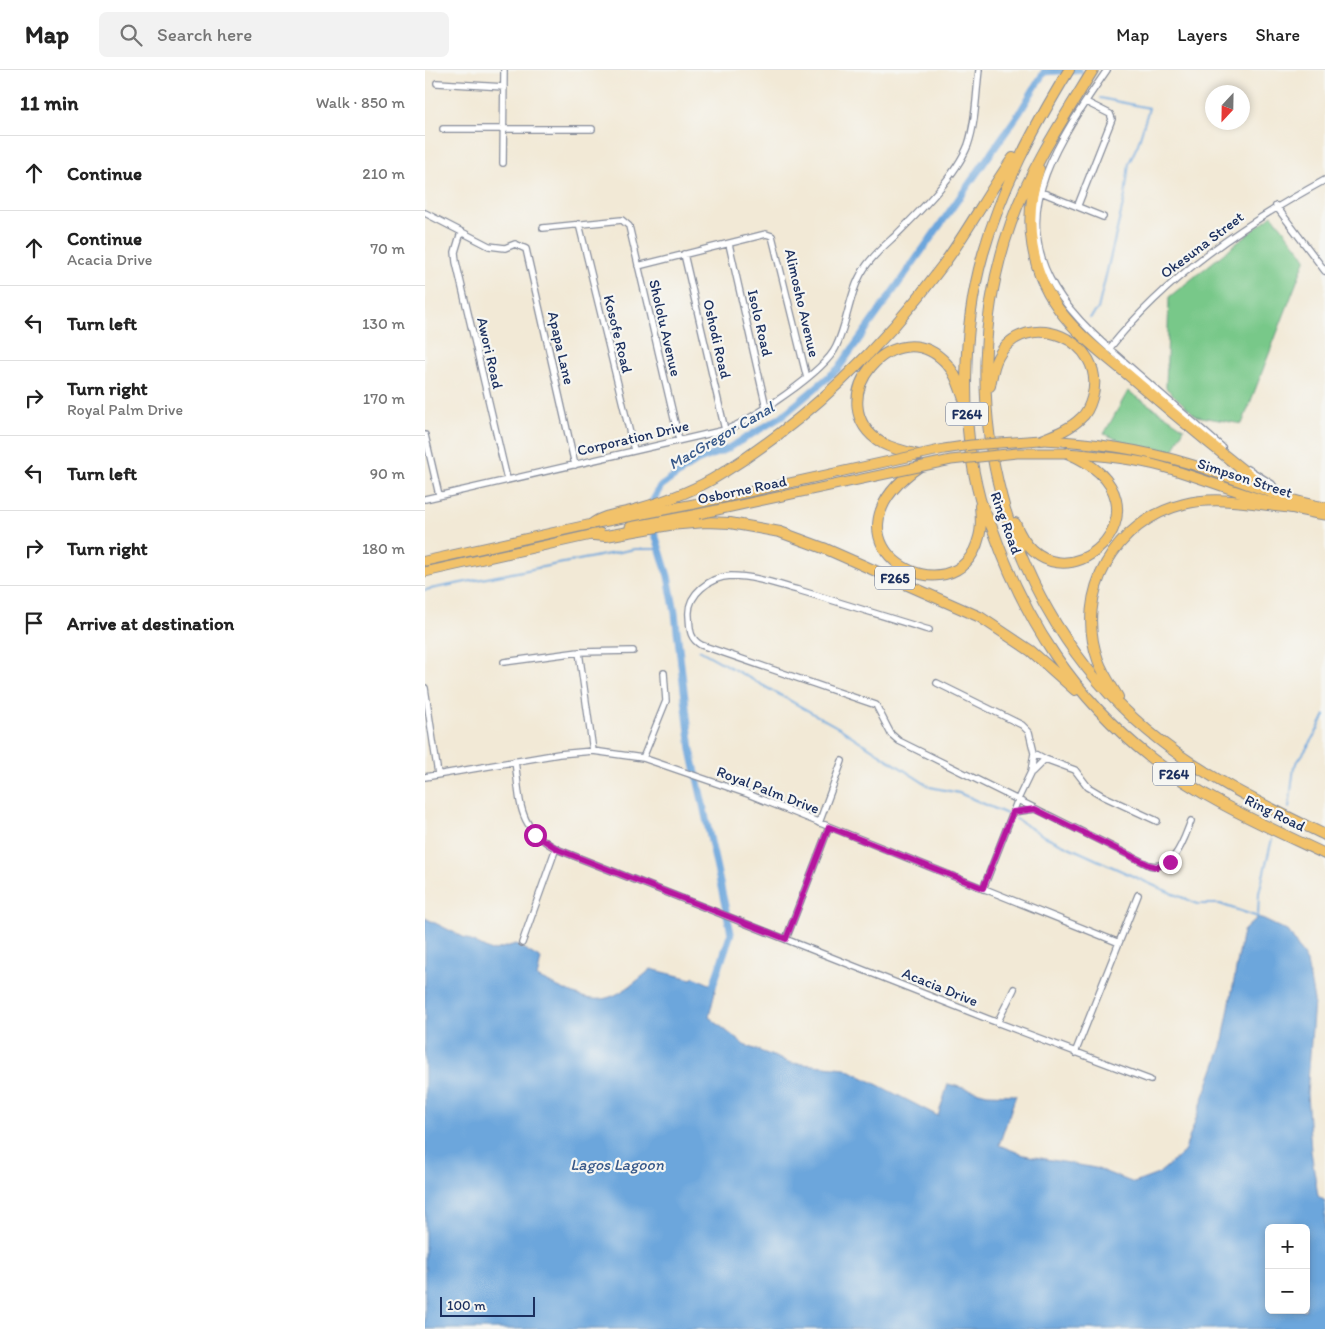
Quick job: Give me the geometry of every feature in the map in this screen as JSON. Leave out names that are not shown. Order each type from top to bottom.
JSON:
[{"type":"highway","name":"Ring Road","points":[[1069,70],[1033,131],[1006,187],[990,230],[978,275],[968,343],[967,407],[971,454],[981,500],[1003,560],[1032,619],[1049,647],[1092,705],[1131,741],[1171,772],[1224,804],[1325,854]]},
{"type":"highway","name":"Ring Road","points":[[1093,70],[1047,148],[1020,199],[996,273],[986,344],[987,399],[993,466],[1004,506],[1022,560],[1056,626],[1096,681],[1130,715],[1165,745],[1203,772],[1274,811],[1325,835]]},
{"type":"highway","points":[[592,524],[599,518],[635,521],[713,479],[758,450],[800,418],[868,353],[911,306],[944,264],[1033,131]]},
{"type":"highway","points":[[1047,148],[1031,196],[1030,230],[1037,267],[1055,302],[1081,333],[1225,458],[1276,494]]},
{"type":"highway","points":[[987,399],[999,356],[1012,341],[1034,333],[1049,332],[1069,339],[1089,360],[1092,370],[1093,393],[1085,414],[1064,431],[1041,440]]},
{"type":"highway","points":[[919,455],[895,449],[881,442],[871,433],[860,414],[858,393],[861,381],[868,368],[888,352],[902,348],[928,350],[948,364],[957,380],[967,407]]},
{"type":"highway","points":[[1004,506],[1011,514],[1019,533],[1028,546],[1038,555],[1063,563],[1083,559],[1101,548],[1108,540],[1116,523],[1117,505],[1105,477],[1087,461],[1067,453]]},
{"type":"highway","points":[[920,466],[903,478],[887,495],[879,515],[878,529],[884,548],[900,566],[921,576],[935,576],[958,567],[973,551],[981,530],[981,500]]},
{"type":"highway","points":[[1130,715],[1105,677],[1098,661],[1091,627],[1093,593],[1104,562],[1118,545],[1148,519],[1184,504],[1202,501],[1294,508]]},
{"type":"highway","name":"F265","points":[[593,535],[607,536],[635,521],[706,522],[757,526],[826,548],[958,606],[994,625],[1031,651],[1092,705]]},
{"type":"main road","name":"Osborne Road","points":[[664,506],[695,504],[971,444],[1041,440],[1105,444],[1134,449],[1190,464],[1276,494],[1325,507]]},
{"type":"main road","name":"Osborne Road","points":[[668,522],[920,466],[999,454],[1067,453]]},
{"type":"main road","name":"Simpson Street","points":[[1067,453],[1135,460],[1294,508],[1325,515]]},
{"type":"main road","points":[[425,562],[592,524]]},
{"type":"main road","name":"F265","points":[[425,572],[593,535]]},
{"type":"street","points":[[503,163],[504,70]]},
{"type":"street","name":"Corporation Drive","points":[[425,499],[725,430],[746,421],[807,378],[824,363],[837,347],[862,271],[939,187],[968,145],[979,70]]},
{"type":"street","points":[[1107,70],[1057,149],[1045,175],[1037,218],[1038,236],[1047,272],[1062,302],[1087,330],[1237,460],[1272,484],[1276,494]]},
{"type":"street","points":[[437,83],[504,87]]},
{"type":"street","points":[[1078,205],[1112,119],[1110,114],[1086,102]]},
{"type":"street","points":[[443,129],[592,129]]},
{"type":"street","name":"Okesuna Street","points":[[1109,349],[1155,297],[1200,259],[1276,206],[1325,180]]},
{"type":"street","points":[[1041,192],[1078,205],[1103,218]]},
{"type":"street","points":[[1276,206],[1325,271]]},
{"type":"street","points":[[425,213],[461,232]]},
{"type":"street","name":"Shololu Avenue","points":[[579,224],[626,222],[629,226],[679,440]]},
{"type":"street","points":[[543,228],[579,224]]},
{"type":"street","name":"Kosofe Road","points":[[579,224],[633,450]]},
{"type":"street","name":"Apapa Lane","points":[[461,232],[497,248],[515,244],[526,249],[575,465]]},
{"type":"street","name":"Awori Road","points":[[461,232],[455,252],[455,262],[507,479]]},
{"type":"street","name":"Alimosho Avenue","points":[[729,244],[767,234],[772,236],[807,378]]},
{"type":"street","points":[[638,266],[729,244]]},
{"type":"street","name":"Isolo Road","points":[[729,244],[766,407]]},
{"type":"street","name":"Oshodi Road","points":[[684,254],[725,430]]},
{"type":"street","points":[[425,435],[439,495]]},
{"type":"street","points":[[929,630],[824,598],[744,577],[717,579],[694,594],[688,607],[691,635],[701,645],[876,705],[891,734],[899,741],[1157,867],[1170,862],[1180,848],[1191,821]]},
{"type":"street","points":[[504,662],[579,652],[633,651]]},
{"type":"street","points":[[579,652],[593,751]]},
{"type":"street","points":[[643,758],[666,701],[664,673]]},
{"type":"street","points":[[937,683],[1022,725],[1029,732],[1034,753],[1031,772],[1018,799],[983,888]]},
{"type":"street","points":[[425,688],[438,774]]},
{"type":"street","name":"Royal Palm Drive","points":[[425,776],[515,761],[593,751],[643,758],[688,773],[819,823],[1117,942]]},
{"type":"street","points":[[1034,753],[1045,760],[1075,770],[1088,786],[1103,796],[1157,821]]},
{"type":"street","points":[[1031,772],[1045,760]]},
{"type":"street","name":"Acacia Drive","points":[[515,761],[523,813],[527,825],[540,838],[556,848],[997,1023],[1150,1080]]},
{"type":"street","points":[[819,823],[842,761]]},
{"type":"street","points":[[1013,812],[1035,809]]},
{"type":"street","points":[[786,939],[829,827]]},
{"type":"street","points":[[522,943],[556,848]]},
{"type":"street","points":[[1075,1053],[1117,942],[1138,894]]},
{"type":"street","points":[[997,1023],[1014,989]]},
{"type":"green space","points":[[1272,215],[1306,258],[1242,424],[1196,416],[1166,388],[1169,297]]},
{"type":"green space","points":[[1128,391],[1184,428],[1169,460],[1104,434]]},
{"type":"water","name":"Lagos Lagoon","points":[[1258,917],[1289,932],[1307,962],[1314,1001],[1307,1094],[1311,1151],[1318,1196],[1325,1201],[1325,1329],[425,1329],[425,918],[491,951],[516,944],[541,959],[537,977],[584,997],[608,998],[634,983],[651,969],[691,979],[694,977],[716,987],[709,1017],[744,1045],[791,1063],[845,1068],[938,1116],[948,1084],[987,1094],[1016,1095],[999,1145],[1024,1155],[1095,1168],[1134,1183],[1158,1174],[1184,1152],[1222,1046],[1243,931]]},
{"type":"waterway","name":"MacGregor Canal","points":[[713,986],[731,933],[691,750],[675,613],[668,576],[651,521],[652,502],[661,486],[697,461],[727,449],[781,417],[838,369],[1020,112],[1044,72],[1078,70]]},
{"type":"waterway","points":[[1081,70],[1084,77]]},
{"type":"waterway","points":[[1090,318],[1098,309],[1125,196],[1129,163],[1138,144],[1149,108],[1100,98]]},
{"type":"waterway","points":[[425,590],[635,549],[660,549]]},
{"type":"waterway","points":[[699,650],[841,729],[930,787],[959,793],[1007,814]]},
{"type":"waterway","points":[[1289,808],[1294,767],[1313,739],[1325,715]]},
{"type":"waterway","points":[[1016,819],[1042,835],[1198,904],[1220,904],[1258,917],[1259,893],[1272,839]]},
{"type":"route","points":[[535,835],[559,850],[786,939],[829,827],[907,860],[983,888],[1013,812],[1035,809],[1149,865],[1157,867],[1164,866],[1170,862]]}]
